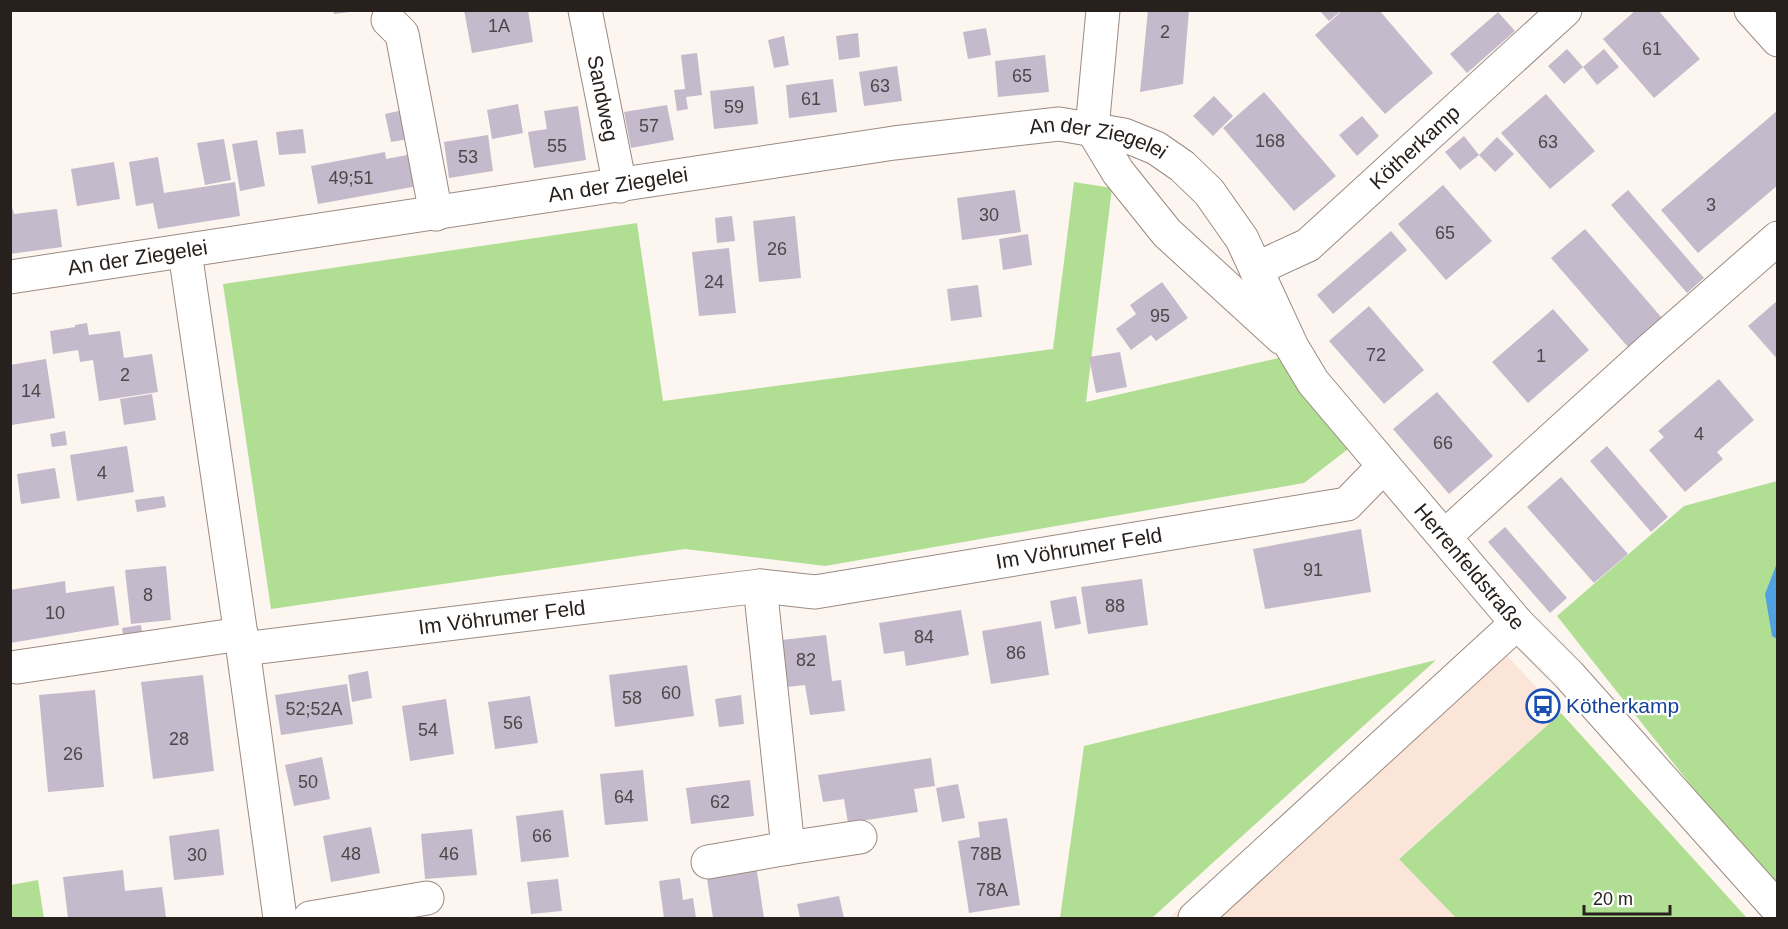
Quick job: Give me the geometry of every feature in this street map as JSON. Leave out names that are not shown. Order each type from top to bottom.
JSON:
[{"type":"street","name":"Sandweg","points":[[585,10],[620,186]]},
{"type":"street","points":[[1103,10],[1092,129],[1119,172],[1167,233],[1292,347]]},
{"type":"street","name":"Kötherkamp","points":[[1256,269],[1308,245],[1565,10]]},
{"type":"street","points":[[1751,10],[1778,40]]},
{"type":"street","points":[[388,20],[402,34],[436,214]]},
{"type":"street","name":"An der Ziegelei","points":[[10,277],[894,143],[1059,123],[1124,135],[1156,148],[1182,166],[1209,192]]},
{"type":"street","name":"Herrenfeldstraße","points":[[1209,192],[1242,239],[1292,347],[1313,382],[1517,622],[1569,675],[1778,909]]},
{"type":"street","points":[[1445,536],[1650,350],[1778,238]]},
{"type":"street","points":[[185,252],[280,918]]},
{"type":"street","name":"Im Vöhrumer Feld","points":[[17,667],[760,586],[815,592],[1347,504],[1383,467]]},
{"type":"street","points":[[760,586],[788,848]]},
{"type":"street","points":[[1195,918],[1517,622]]},
{"type":"street","points":[[708,862],[860,837]]},
{"type":"street","points":[[310,918],[427,898]]},
{"type":"shaded area","points":[[1488,636],[1561,713],[1399,858],[1456,918],[1169,918]]},
{"type":"green space","points":[[1074,182],[1112,188],[1086,402],[1283,357],[1352,446],[1304,483],[825,566],[685,549],[271,609],[223,284],[637,223],[663,401],[1053,349]]},
{"type":"green space","points":[[1777,481],[1777,894],[1557,616],[1684,506]]},
{"type":"green space","points":[[1436,660],[1152,918],[1060,918],[1084,746]]},
{"type":"green space","points":[[1561,713],[1747,918],[1456,918],[1399,859]]},
{"type":"green space","points":[[38,880],[44,918],[11,918],[11,885]]},
{"type":"water","points":[[1777,563],[1777,639],[1772,636],[1765,594]]},
{"type":"building","points":[[333,10],[349,10],[349,12],[334,14]]},
{"type":"building","points":[[464,10],[528,10],[533,42],[472,53]]},
{"type":"building","points":[[1148,10],[1189,10],[1183,84],[1140,92]]},
{"type":"building","points":[[1319,10],[1342,10],[1329,21]]},
{"type":"building","points":[[1343,10],[1379,10],[1433,73],[1385,114],[1315,35]]},
{"type":"building","points":[[1636,10],[1658,10],[1700,59],[1654,98],[1603,39]]},
{"type":"building","points":[[1498,12],[1515,31],[1467,73],[1450,54]]},
{"type":"building","points":[[986,28],[991,55],[968,59],[963,32]]},
{"type":"building","points":[[858,33],[860,57],[839,60],[836,36]]},
{"type":"building","points":[[784,36],[789,65],[774,68],[768,40]]},
{"type":"building","points":[[1567,49],[1583,67],[1564,84],[1548,66]]},
{"type":"building","points":[[1604,49],[1619,67],[1597,85],[1583,67]]},
{"type":"building","points":[[697,53],[702,95],[686,97],[688,109],[677,111],[674,90],[685,89],[681,55]]},
{"type":"building","points":[[1045,55],[1049,92],[998,97],[995,61]]},
{"type":"building","points":[[897,66],[902,101],[864,106],[859,72]]},
{"type":"building","points":[[833,79],[837,112],[789,118],[786,85]]},
{"type":"building","points":[[754,86],[758,124],[714,129],[710,91]]},
{"type":"building","points":[[1264,92],[1336,176],[1294,211],[1223,128]]},
{"type":"building","points":[[1546,94],[1595,151],[1550,189],[1501,133]]},
{"type":"building","points":[[1214,96],[1233,116],[1213,136],[1193,116]]},
{"type":"building","points":[[518,104],[523,133],[492,139],[487,110]]},
{"type":"building","points":[[667,105],[674,140],[631,148],[624,112]]},
{"type":"building","points":[[578,106],[586,160],[534,168],[528,132],[547,129],[544,111]]},
{"type":"building","points":[[403,110],[409,139],[391,142],[385,114]]},
{"type":"building","points":[[1778,110],[1778,185],[1698,253],[1661,210]]},
{"type":"building","points":[[1362,116],[1379,136],[1357,156],[1339,135]]},
{"type":"building","points":[[303,129],[306,153],[279,155],[276,132]]},
{"type":"building","points":[[488,135],[493,171],[449,178],[444,142]]},
{"type":"building","points":[[1464,136],[1479,155],[1460,170],[1445,152]]},
{"type":"building","points":[[1497,137],[1514,154],[1495,172],[1479,155]]},
{"type":"building","points":[[224,139],[231,180],[205,185],[197,143]]},
{"type":"building","points":[[257,140],[265,186],[240,191],[232,144]]},
{"type":"building","points":[[385,152],[386,159],[412,154],[418,186],[318,204],[311,166]]},
{"type":"building","points":[[158,157],[164,193],[235,182],[240,216],[158,229],[153,203],[136,206],[129,162]]},
{"type":"building","points":[[114,162],[120,199],[77,206],[71,169]]},
{"type":"building","points":[[1443,185],[1492,241],[1446,280],[1398,224]]},
{"type":"building","points":[[1015,190],[1021,232],[962,240],[957,198]]},
{"type":"building","points":[[1628,190],[1704,278],[1687,293],[1611,205]]},
{"type":"building","points":[[10,200],[14,214],[57,209],[62,247],[10,254]]},
{"type":"building","points":[[732,216],[735,241],[717,243],[715,218]]},
{"type":"building","points":[[795,216],[801,278],[759,282],[753,221]]},
{"type":"building","points":[[1585,229],[1662,318],[1628,347],[1551,258]]},
{"type":"building","points":[[1391,231],[1407,250],[1333,314],[1317,295]]},
{"type":"building","points":[[1028,234],[1032,265],[1003,270],[999,239]]},
{"type":"building","points":[[729,248],[736,313],[699,316],[692,252]]},
{"type":"building","points":[[1162,282],[1188,318],[1156,341],[1151,335],[1131,350],[1116,329],[1136,314],[1130,305]]},
{"type":"building","points":[[978,285],[982,317],[951,321],[947,289]]},
{"type":"building","points":[[1778,300],[1778,360],[1748,326]]},
{"type":"building","points":[[1369,306],[1424,370],[1384,404],[1329,341]]},
{"type":"building","points":[[1553,309],[1589,350],[1528,403],[1492,362]]},
{"type":"building","points":[[87,323],[89,335],[120,331],[124,358],[152,354],[158,392],[99,401],[93,360],[80,362],[78,350],[53,354],[50,331]]},
{"type":"building","points":[[1120,352],[1127,387],[1096,393],[1089,357]]},
{"type":"building","points":[[46,359],[55,418],[12,425],[10,365]]},
{"type":"building","points":[[1719,379],[1754,420],[1717,452],[1723,459],[1685,492],[1649,450],[1664,437],[1658,431]]},
{"type":"building","points":[[1437,392],[1493,456],[1449,494],[1393,429]]},
{"type":"building","points":[[152,394],[156,420],[124,425],[120,399]]},
{"type":"building","points":[[65,431],[67,445],[52,447],[50,434]]},
{"type":"building","points":[[127,446],[134,492],[77,501],[70,455]]},
{"type":"building","points":[[1607,446],[1668,517],[1651,532],[1590,461]]},
{"type":"building","points":[[55,468],[60,498],[21,504],[17,474]]},
{"type":"building","points":[[1561,477],[1628,554],[1594,583],[1527,507]]},
{"type":"building","points":[[164,496],[166,507],[137,512],[135,500]]},
{"type":"building","points":[[1505,527],[1567,598],[1550,613],[1488,542]]},
{"type":"building","points":[[1361,529],[1371,592],[1265,609],[1253,549]]},
{"type":"building","points":[[166,566],[171,620],[131,624],[125,570]]},
{"type":"building","points":[[1142,579],[1148,625],[1088,634],[1081,587]]},
{"type":"building","points":[[65,581],[66,593],[114,586],[119,625],[10,643],[10,590]]},
{"type":"building","points":[[1076,596],[1081,624],[1055,629],[1050,601]]},
{"type":"building","points":[[961,610],[969,655],[906,666],[904,651],[884,654],[879,623]]},
{"type":"building","points":[[1041,621],[1049,675],[991,684],[982,631]]},
{"type":"building","points":[[141,625],[144,645],[125,648],[122,628]]},
{"type":"building","points":[[826,635],[832,681],[841,680],[845,711],[810,715],[805,685],[787,687],[781,640]]},
{"type":"building","points":[[687,665],[694,716],[615,727],[609,675]]},
{"type":"building","points":[[368,671],[372,698],[352,702],[348,675]]},
{"type":"building","points":[[203,675],[214,771],[153,779],[141,682]]},
{"type":"building","points":[[347,684],[353,724],[281,735],[275,695]]},
{"type":"building","points":[[95,690],[104,787],[48,792],[39,695]]},
{"type":"building","points":[[741,695],[744,724],[719,727],[715,699]]},
{"type":"building","points":[[530,696],[538,743],[495,749],[488,702]]},
{"type":"building","points":[[446,699],[454,754],[410,761],[402,706]]},
{"type":"building","points":[[322,757],[330,799],[294,806],[285,765]]},
{"type":"building","points":[[931,758],[935,786],[914,789],[918,812],[848,823],[844,799],[823,802],[818,775]]},
{"type":"building","points":[[643,770],[648,821],[605,825],[600,774]]},
{"type":"building","points":[[750,780],[754,816],[691,824],[686,788]]},
{"type":"building","points":[[958,784],[965,818],[942,822],[936,788]]},
{"type":"building","points":[[563,810],[569,857],[521,862],[516,816]]},
{"type":"building","points":[[1007,818],[1020,905],[969,913],[958,841],[980,837],[978,822]]},
{"type":"building","points":[[371,827],[380,873],[331,882],[323,836]]},
{"type":"building","points":[[219,829],[224,875],[174,880],[169,836]]},
{"type":"building","points":[[472,829],[477,875],[425,879],[421,834]]},
{"type":"building","points":[[756,865],[764,918],[713,918],[706,872]]},
{"type":"building","points":[[123,870],[125,891],[162,887],[166,917],[68,918],[63,877]]},
{"type":"building","points":[[680,878],[683,900],[693,898],[696,918],[664,918],[659,881]]},
{"type":"building","points":[[558,879],[562,911],[531,914],[527,882]]},
{"type":"building","points":[[839,896],[844,918],[800,918],[797,904]]},
{"type":"place","name":"Kötherkamp","points":[[1543,706]]}]
